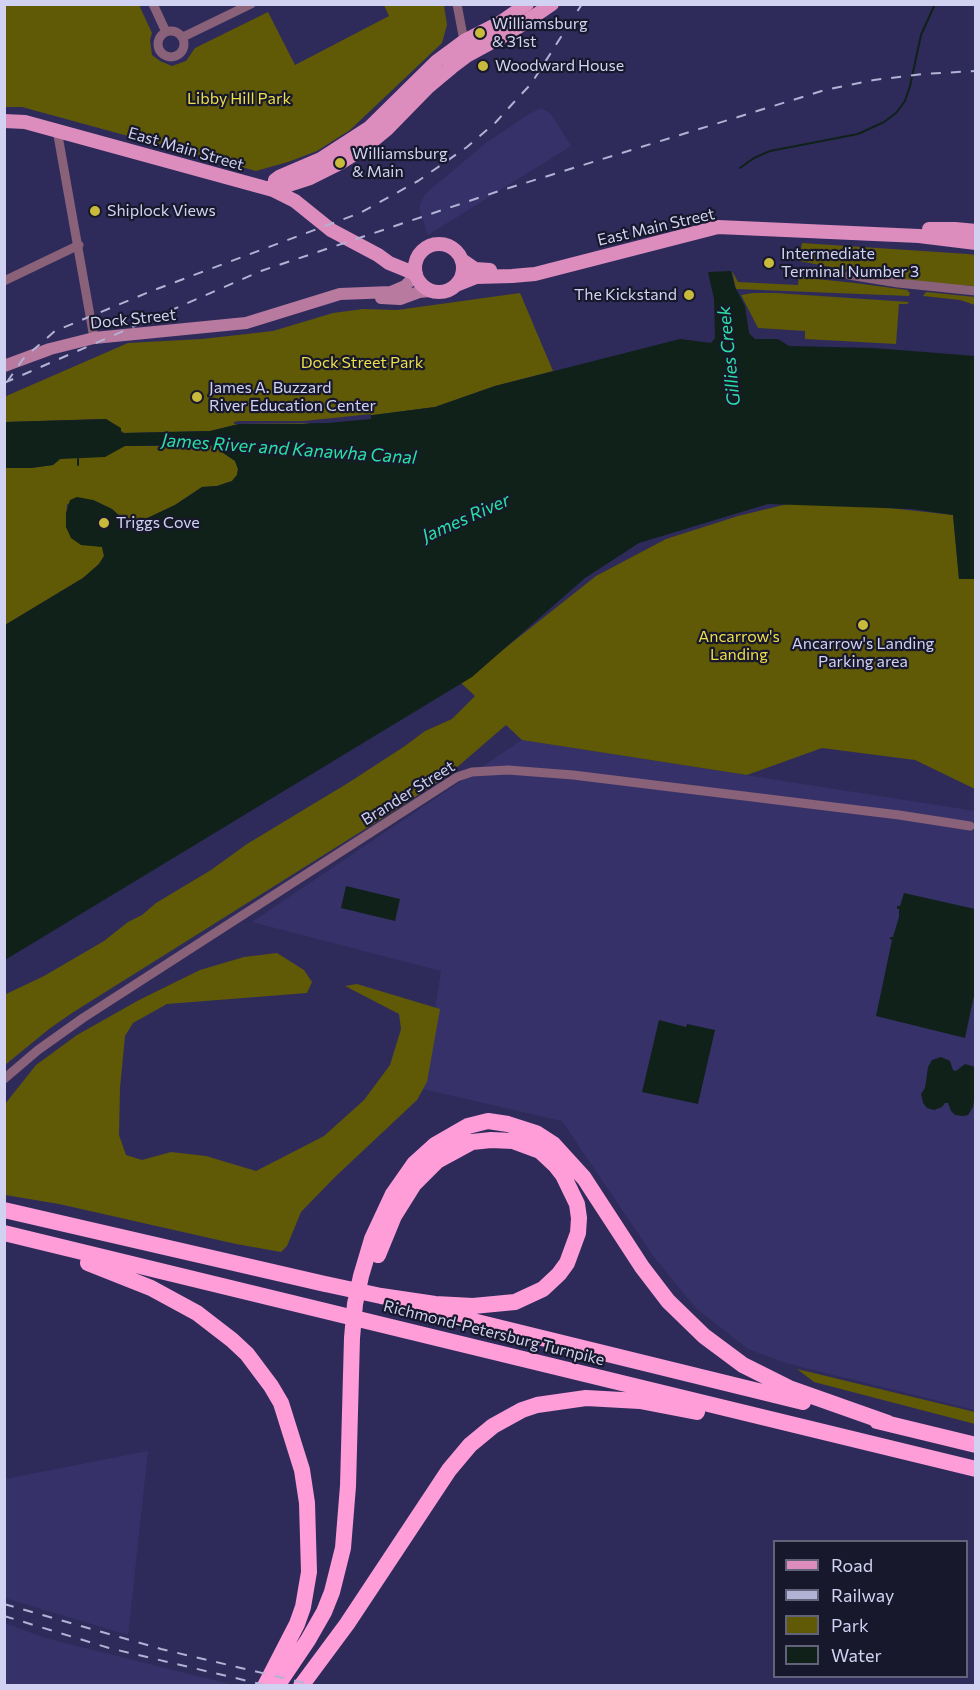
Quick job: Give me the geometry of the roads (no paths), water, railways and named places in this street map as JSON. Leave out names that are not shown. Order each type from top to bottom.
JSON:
[{"type":"highway","points":[[277,1686],[320,1639],[336,1607],[348,1570],[358,1487],[357,1339],[378,1222],[393,1194],[414,1164],[435,1145],[455,1133],[479,1123],[497,1122],[528,1130],[553,1144],[584,1178],[653,1283],[681,1315],[704,1336],[743,1365],[761,1375],[824,1402],[888,1423]]},
{"type":"highway","points":[[316,1282],[381,1296],[435,1304],[472,1306],[515,1302],[543,1289],[567,1263],[578,1233],[579,1218],[575,1197],[556,1166],[540,1152],[513,1141],[472,1142],[437,1161],[414,1185],[394,1216],[371,1260]]},
{"type":"highway","name":"Richmond-Petersburg Turnpike","points":[[4,1210],[316,1282],[975,1445]]},
{"type":"highway","name":"Richmond-Petersburg Turnpike","points":[[4,1234],[975,1469]]},
{"type":"highway","points":[[4,1234],[119,1275],[191,1309],[247,1354],[271,1386],[281,1403],[302,1470],[307,1503],[310,1556],[303,1606],[301,1686]]},
{"type":"highway","points":[[265,1686],[301,1659],[372,1588],[459,1457],[482,1434],[522,1410],[568,1399],[622,1400],[839,1437]]},
{"type":"highway","points":[[288,1686],[301,1659]]},
{"type":"main road","points":[[273,190],[279,177],[321,159],[369,128],[424,72],[464,41],[501,22],[527,4]]},
{"type":"main road","points":[[273,190],[310,178],[364,148],[387,129],[438,78],[468,55],[514,30],[552,4]]},
{"type":"main road","name":"East Main Street","points":[[4,121],[25,122],[57,130],[273,190],[295,201],[331,230],[389,263],[416,274]]},
{"type":"main road","name":"East Main Street","points":[[462,260],[481,270],[523,269],[719,220],[920,229],[952,228],[975,231]]},
{"type":"main road","name":"East Main Street","points":[[456,285],[476,277],[534,274],[718,227],[919,236],[975,243]]},
{"type":"main road","points":[[441,244],[453,249],[462,260],[462,276],[456,285],[441,292],[430,291],[422,286],[416,274],[415,264],[421,252],[432,245],[441,244]]},
{"type":"main road","name":"East Main Street","points":[[378,255],[403,258],[421,252]]},
{"type":"main road","name":"Dock Street","points":[[268,317],[340,294],[395,290],[405,286],[416,274]]},
{"type":"main road","name":"Dock Street","points":[[4,366],[50,349],[94,338],[238,324],[342,300],[394,299],[430,291]]},
{"type":"street","points":[[153,4],[166,32]]},
{"type":"street","points":[[183,37],[251,4]]},
{"type":"street","points":[[457,4],[468,55]]},
{"type":"street","points":[[166,32],[177,32],[183,37],[183,50],[176,56],[167,56],[160,51],[158,42],[166,32]]},
{"type":"street","points":[[57,130],[94,338]]},
{"type":"street","points":[[4,281],[79,245]]},
{"type":"street","points":[[849,275],[975,291]]},
{"type":"street","name":"Brander Street","points":[[4,1079],[38,1050],[83,1018],[457,777],[472,772],[508,770],[573,775],[970,826]]},
{"type":"water","points":[[731,271],[735,287],[745,306],[749,333],[755,339],[778,339],[789,346],[874,348],[975,356],[975,579],[959,579],[953,515],[912,509],[768,504],[639,543],[585,578],[472,677],[5,960],[5,625],[83,578],[99,564],[104,556],[102,547],[81,545],[71,538],[66,527],[66,513],[70,500],[77,497],[93,500],[112,509],[125,521],[139,522],[175,505],[202,487],[217,486],[232,481],[238,469],[235,461],[208,445],[125,446],[105,457],[60,459],[53,465],[5,468],[5,422],[106,419],[121,428],[121,432],[124,433],[210,431],[239,424],[304,424],[435,407],[495,386],[680,339],[711,343],[715,338],[714,299],[708,272]]},
{"type":"water","points":[[346,886],[400,899],[395,921],[341,908]]},
{"type":"water","points":[[904,893],[975,909],[975,991],[965,1038],[876,1016],[892,940],[890,937],[893,937],[899,917],[897,906],[900,906]]},
{"type":"water","points":[[659,1020],[686,1027],[687,1024],[715,1030],[698,1104],[642,1092]]},
{"type":"water","points":[[941,1057],[950,1061],[953,1070],[956,1071],[965,1064],[975,1067],[973,1107],[968,1115],[955,1115],[948,1103],[934,1110],[927,1108],[923,1103],[921,1094],[925,1088],[928,1067],[932,1060]]},
{"type":"waterway","name":"Gillies Creek","points":[[740,168],[770,151],[858,134],[884,122],[896,113],[905,101],[921,35],[935,4]]},
{"type":"waterway","points":[[78,459],[78,465]]},
{"type":"railway","points":[[7,382],[23,359],[55,331],[154,290],[360,213],[418,181],[467,147],[496,122],[531,84],[582,4]]},
{"type":"railway","points":[[4,383],[261,271],[496,192],[825,90],[874,80],[976,71]]},
{"type":"railway","points":[[4,1604],[161,1649],[317,1686]]},
{"type":"railway","points":[[4,1616],[109,1648],[269,1686]]},
{"type":"place","name":"Williamsburg & 31st","points":[[480,33]]},
{"type":"place","name":"Woodward House","points":[[483,66]]},
{"type":"place","name":"Williamsburg & Main","points":[[340,163]]},
{"type":"place","name":"Shiplock Views","points":[[95,211]]},
{"type":"place","name":"Intermediate Terminal Number 3","points":[[769,263]]},
{"type":"place","name":"The Kickstand","points":[[689,295]]},
{"type":"place","name":"James A. Buzzard River Education Center","points":[[197,397]]},
{"type":"place","name":"Triggs Cove","points":[[104,523]]},
{"type":"place","name":"Ancarrow's Landing Parking area","points":[[863,625]]},
{"type":"park label","name":"Libby Hill Park","points":[[239,99]]},
{"type":"park label","name":"Dock Street Park","points":[[362,363]]},
{"type":"park label","name":"Ancarrow's Landing","points":[[739,646]]},
{"type":"water label","name":"James River and Kanawha Canal","points":[[289,449]]},
{"type":"water label","name":"James River","points":[[466,518]]}]
